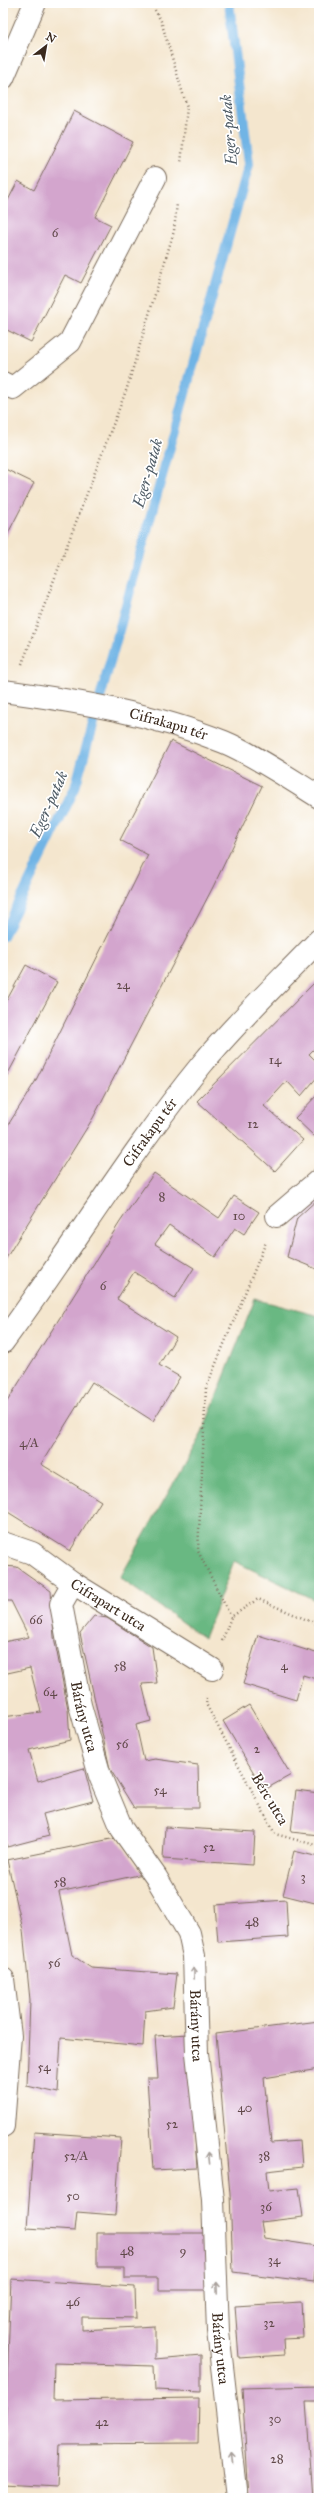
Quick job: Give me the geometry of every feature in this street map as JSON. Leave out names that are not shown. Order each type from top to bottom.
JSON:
[{"type":"street","points":[[3,78],[35,3]]},
{"type":"street","points":[[8,385],[70,342],[155,178]]},
{"type":"street","name":"Cifrakapu tér","points":[[7,692],[62,700],[153,718],[226,743],[319,797]]},
{"type":"street","name":"Cifrakapu tér","points":[[3,1342],[41,1291],[117,1176],[203,1063],[319,940]]},
{"type":"street","points":[[277,1216],[319,1180]]},
{"type":"street","name":"Cifrapart utca","points":[[3,1543],[32,1553],[73,1583],[212,1669]]},
{"type":"street","name":"Bárány utca","points":[[73,1583],[61,1604],[80,1705],[100,1776],[122,1829],[156,1878],[189,1933],[194,1956],[197,2052],[214,2200],[218,2331],[237,2498]]},
{"type":"street","points":[[3,1979],[10,2036],[3,2126]]},
{"type":"path","points":[[151,3],[161,21],[187,107],[180,169]]},
{"type":"path","points":[[7,692],[127,388],[174,231],[177,200]]},
{"type":"path","points":[[231,1617],[198,1550],[206,1388],[277,1216]]},
{"type":"path","points":[[212,1669],[231,1617],[258,1599],[319,1625]]},
{"type":"path","name":"Bérc utca","points":[[212,1669],[206,1704],[274,1834],[319,1846]]},
{"type":"green space","points":[[255,1299],[319,1316],[319,1602],[234,1561],[204,1638],[120,1578],[202,1433]]},
{"type":"building","points":[[74,111],[133,142],[95,217],[111,225],[81,283],[65,275],[31,342],[3,328],[3,210],[18,181],[34,190]]},
{"type":"building","points":[[3,468],[34,483],[3,543]]},
{"type":"building","points":[[171,741],[262,786],[213,887],[93,1118],[3,1263],[3,1133],[35,1082],[148,855],[120,840]]},
{"type":"building","points":[[26,965],[57,982],[3,1083],[3,1007]]},
{"type":"building","points":[[319,978],[319,1044],[309,1054],[319,1064],[319,1075],[301,1096],[287,1081],[264,1106],[303,1140],[275,1171],[197,1101]]},
{"type":"building","points":[[319,1093],[319,1132],[315,1137],[295,1118]]},
{"type":"building","points":[[154,1173],[219,1218],[234,1196],[259,1212],[244,1234],[235,1228],[215,1257],[169,1225],[155,1244],[194,1268],[175,1298],[134,1272],[117,1299],[176,1337],[159,1365],[180,1377],[153,1421],[92,1382],[41,1464],[101,1501],[70,1551],[3,1509],[3,1408],[120,1222]]},
{"type":"building","points":[[319,1198],[319,1270],[287,1257],[297,1218]]},
{"type":"building","points":[[3,1566],[17,1567],[51,1591],[54,1637],[68,1709],[70,1740],[29,1750],[38,1781],[84,1768],[93,1801],[43,1814],[49,1836],[7,1847],[3,1831],[3,1717],[41,1712],[30,1668],[3,1674],[3,1642],[29,1637],[11,1601],[3,1601]]},
{"type":"building","points":[[94,1616],[107,1618],[152,1647],[157,1683],[142,1684],[151,1721],[136,1725],[144,1761],[155,1759],[198,1765],[199,1808],[134,1808],[110,1769],[80,1633]]},
{"type":"building","points":[[258,1635],[319,1654],[319,1680],[303,1675],[296,1700],[243,1684]]},
{"type":"building","points":[[249,1705],[291,1775],[264,1790],[223,1721]]},
{"type":"building","points":[[296,1790],[319,1793],[319,1835],[291,1832]]},
{"type":"building","points":[[165,1827],[255,1832],[253,1865],[163,1859]]},
{"type":"building","points":[[116,1838],[143,1874],[59,1892],[72,1955],[91,1968],[177,1974],[173,2007],[145,2011],[143,2046],[61,2038],[58,2093],[27,2086],[30,2000],[23,1930],[7,1860]]},
{"type":"building","points":[[294,1851],[319,1857],[319,1904],[283,1895]]},
{"type":"building","points":[[286,1900],[288,1937],[218,1942],[215,1905]]},
{"type":"building","points":[[316,1918],[319,1918],[319,1953],[317,1953]]},
{"type":"building","points":[[319,2021],[319,2069],[264,2078],[271,2143],[300,2141],[302,2167],[267,2171],[269,2191],[299,2188],[303,2217],[261,2222],[264,2238],[317,2246],[314,2282],[233,2272],[230,2194],[216,2034]]},
{"type":"building","points":[[188,2034],[197,2168],[153,2170],[147,2078],[158,2078],[155,2036]]},
{"type":"building","points":[[34,2132],[121,2138],[115,2215],[77,2212],[75,2231],[27,2228]]},
{"type":"building","points":[[97,2233],[209,2233],[209,2290],[158,2290],[158,2278],[125,2278],[125,2267],[97,2267]]},
{"type":"building","points":[[11,2279],[135,2287],[136,2318],[82,2317],[82,2330],[155,2326],[155,2359],[201,2355],[201,2392],[155,2390],[154,2366],[54,2363],[53,2400],[199,2398],[198,2443],[59,2444],[57,2487],[3,2484]]},
{"type":"building","points":[[301,2302],[303,2338],[283,2339],[284,2355],[239,2358],[235,2306]]},
{"type":"building","points":[[319,2386],[319,2402],[306,2402],[313,2498],[249,2498],[242,2388]]},
{"type":"waterway","name":"Eger-patak","points":[[3,936],[75,788],[249,164],[229,3]]}]
